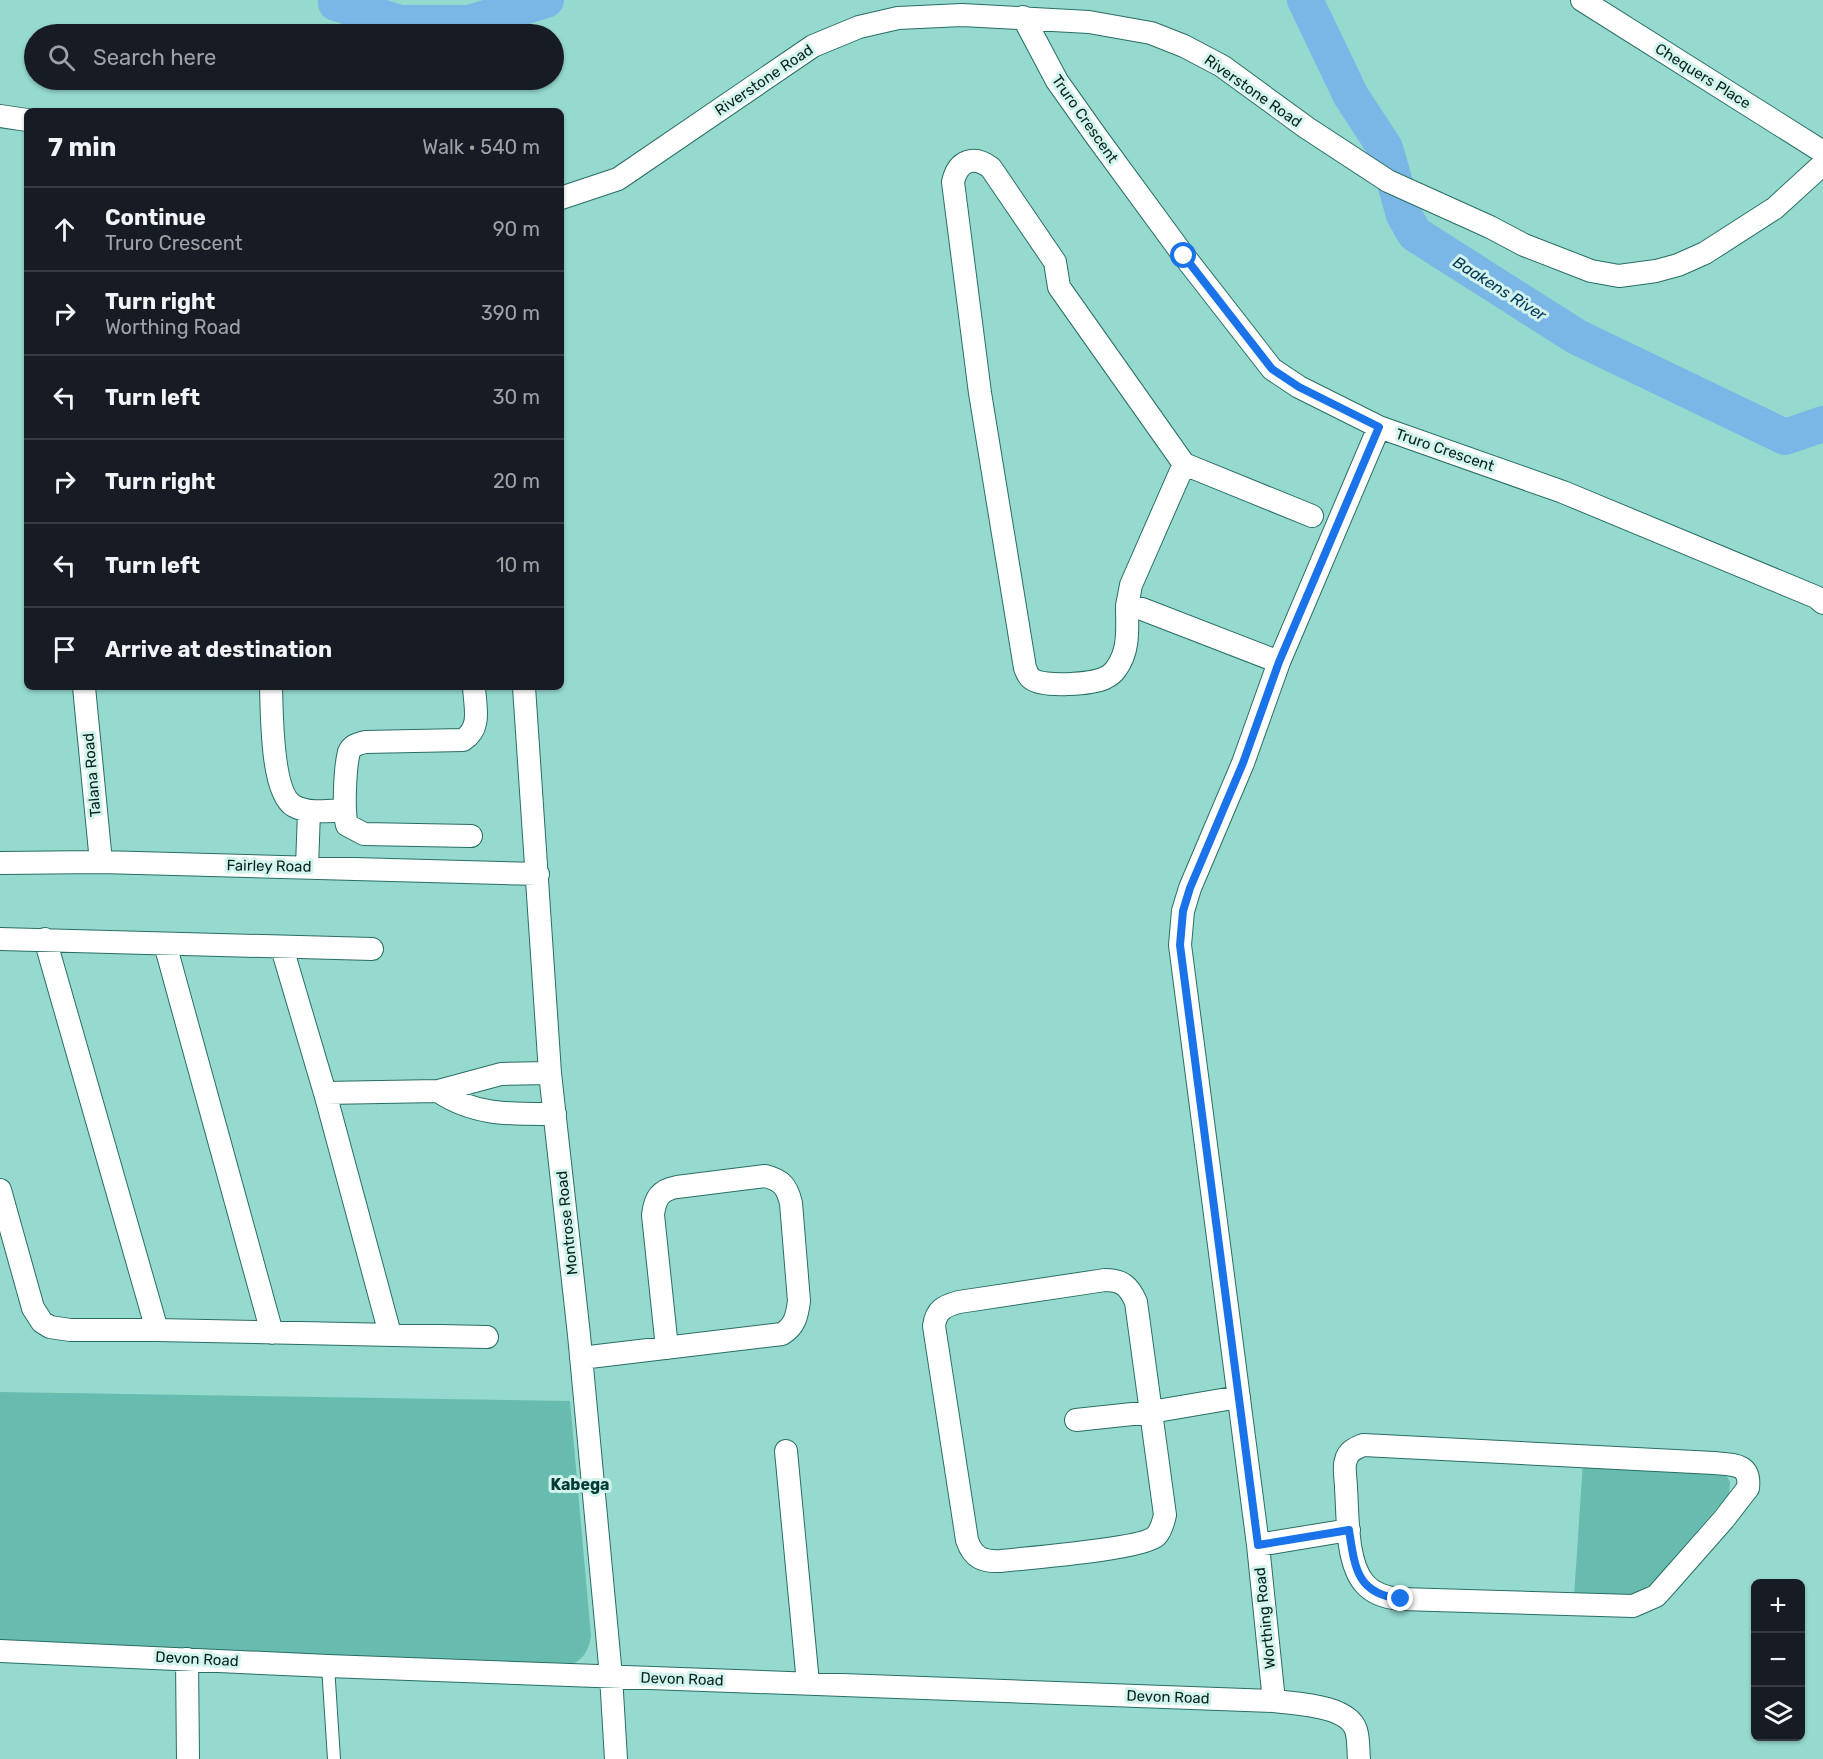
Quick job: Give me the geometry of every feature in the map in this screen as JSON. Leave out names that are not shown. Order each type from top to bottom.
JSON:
[{"type":"street","name":"Chequers Place","points":[[1582,0],[1823,152]]},
{"type":"street","name":"Riverstone Road","points":[[564,197],[618,179],[813,46],[859,27],[898,18],[962,15],[1023,17],[1100,24],[1151,33],[1184,46],[1222,66],[1307,129],[1397,184],[1524,245],[1591,271],[1619,276],[1656,271],[1678,265],[1705,253],[1775,208],[1823,164]]},
{"type":"street","name":"Truro Crescent","points":[[1023,17],[1057,81],[1225,310],[1272,369],[1299,387],[1379,427],[1563,492],[1816,597],[1823,603]]},
{"type":"street","points":[[0,116],[24,120]]},
{"type":"street","points":[[1184,464],[1131,585],[1127,606],[1127,642],[1122,659],[1115,670],[1105,678],[1056,685],[1030,678],[1025,668],[981,393],[953,182],[955,172],[962,164],[982,161],[992,168],[1055,262],[1059,287],[1184,464],[1312,516]]},
{"type":"street","name":"Worthing Road","points":[[1274,1701],[1258,1545],[1180,945],[1183,911],[1190,888],[1243,763],[1279,662],[1379,427]]},
{"type":"street","points":[[1127,606],[1142,609],[1279,662]]},
{"type":"street","name":"Talana Road","points":[[84,690],[101,862]]},
{"type":"street","points":[[271,690],[278,780],[284,798],[294,806],[309,811],[344,810]]},
{"type":"street","points":[[471,836],[364,834],[347,825],[344,810],[349,753],[355,745],[365,742],[463,740],[474,731],[476,725],[474,690]]},
{"type":"street","name":"Montrose Road","points":[[524,690],[550,1072],[581,1358],[611,1676],[616,1759]]},
{"type":"street","points":[[307,867],[309,811]]},
{"type":"street","name":"Fairley Road","points":[[0,863],[101,862],[537,874]]},
{"type":"street","points":[[0,939],[372,949]]},
{"type":"street","points":[[45,939],[157,1330]]},
{"type":"street","points":[[165,944],[272,1333]]},
{"type":"street","points":[[282,948],[325,1093],[390,1334]]},
{"type":"street","points":[[325,1093],[438,1091],[501,1074],[550,1072]]},
{"type":"street","points":[[438,1091],[448,1098],[491,1113],[555,1114]]},
{"type":"street","points":[[581,1358],[667,1348],[782,1334],[790,1329],[798,1312],[799,1301],[791,1203],[789,1192],[779,1179],[765,1176],[677,1187],[659,1193],[653,1215],[667,1348]]},
{"type":"street","points":[[0,1190],[33,1308],[42,1322],[50,1327],[70,1330],[487,1337]]},
{"type":"street","points":[[1105,1280],[1124,1283],[1132,1292],[1138,1315],[1151,1412],[1165,1515],[1162,1528],[1155,1537],[1128,1546],[1001,1561],[981,1560],[975,1556],[967,1540],[934,1326],[935,1317],[940,1309],[959,1302],[1105,1280]]},
{"type":"street","points":[[1076,1420],[1151,1412],[1239,1397]]},
{"type":"street","points":[[1363,1445],[1714,1463],[1743,1468],[1748,1476],[1748,1488],[1665,1586],[1656,1596],[1633,1606],[1389,1598],[1365,1586],[1358,1576],[1353,1561],[1349,1530],[1345,1463],[1350,1452],[1363,1445]]},
{"type":"street","points":[[786,1451],[808,1683]]},
{"type":"street","points":[[1258,1545],[1349,1530]]},
{"type":"street","name":"Devon Road","points":[[0,1651],[328,1666],[1274,1701],[1324,1707],[1342,1716],[1356,1730],[1359,1759]]},
{"type":"street","points":[[187,1659],[188,1759]]},
{"type":"lane","points":[[328,1666],[334,1759]]},
{"type":"green space","points":[[0,1392],[570,1401],[591,1636],[587,1649],[580,1659],[571,1665],[0,1643]]},
{"type":"green space","points":[[1583,1462],[1725,1473],[1730,1482],[1729,1494],[1649,1587],[1636,1597],[1574,1597]]},
{"type":"waterway","name":"Baakens River","points":[[336,0],[336,3],[400,23],[469,23],[546,0]]},
{"type":"waterway","name":"Baakens River","points":[[1305,0],[1351,96],[1385,148],[1404,215],[1415,234],[1577,337],[1785,437],[1823,424]]},
{"type":"district","name":"Kabega","points":[[580,1484]]},
{"type":"route","points":[[1184,256],[1272,369],[1299,387],[1379,427],[1279,662],[1243,763],[1190,888],[1183,911],[1180,945],[1258,1545],[1349,1530],[1353,1561],[1358,1576],[1365,1586],[1389,1598],[1401,1599]]}]
